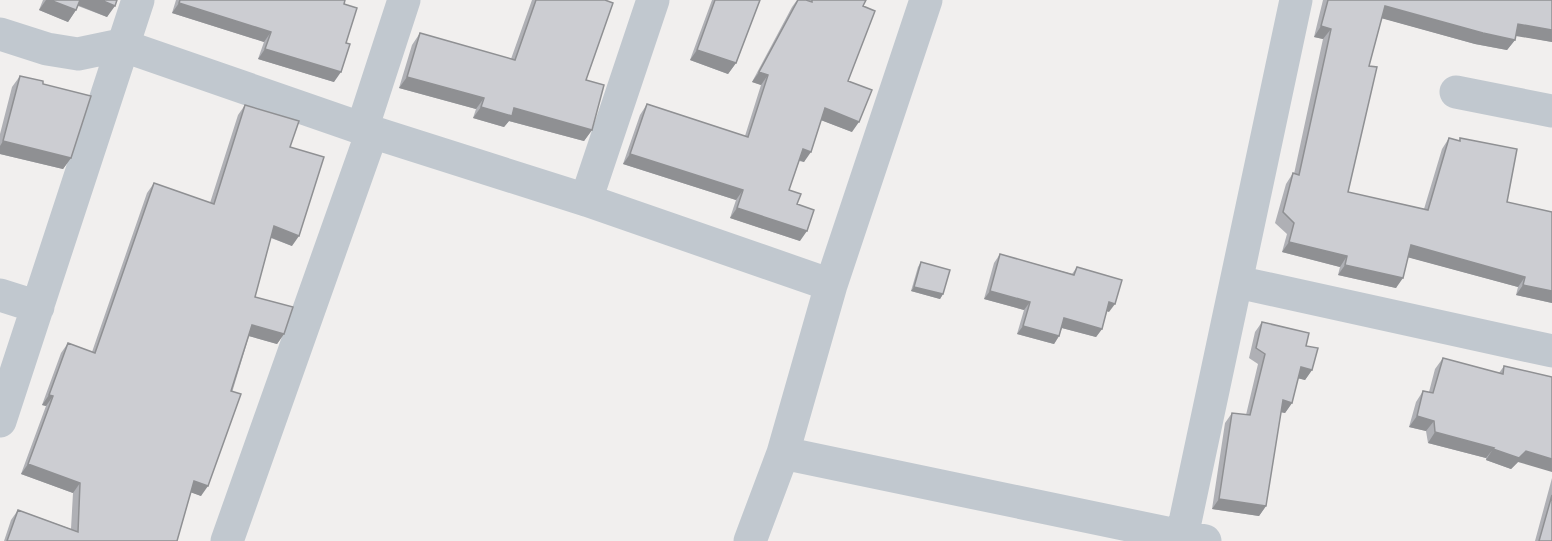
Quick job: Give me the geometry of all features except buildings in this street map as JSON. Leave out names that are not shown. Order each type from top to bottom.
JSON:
[{"type":"street","points":[[0,421],[121,45],[138,0]]},
{"type":"street","points":[[227,541],[367,131],[404,0]]},
{"type":"street","points":[[586,200],[653,0]]},
{"type":"street","points":[[750,541],[783,453],[831,285],[926,0]]},
{"type":"street","points":[[783,453],[1189,539],[1238,282],[1296,0]]},
{"type":"street","points":[[0,34],[47,49],[78,54],[121,45],[367,131],[586,200],[831,285]]},
{"type":"street","points":[[1456,92],[1552,111]]},
{"type":"street","points":[[1238,282],[1552,351]]},
{"type":"street","points":[[0,295],[38,307]]}]
